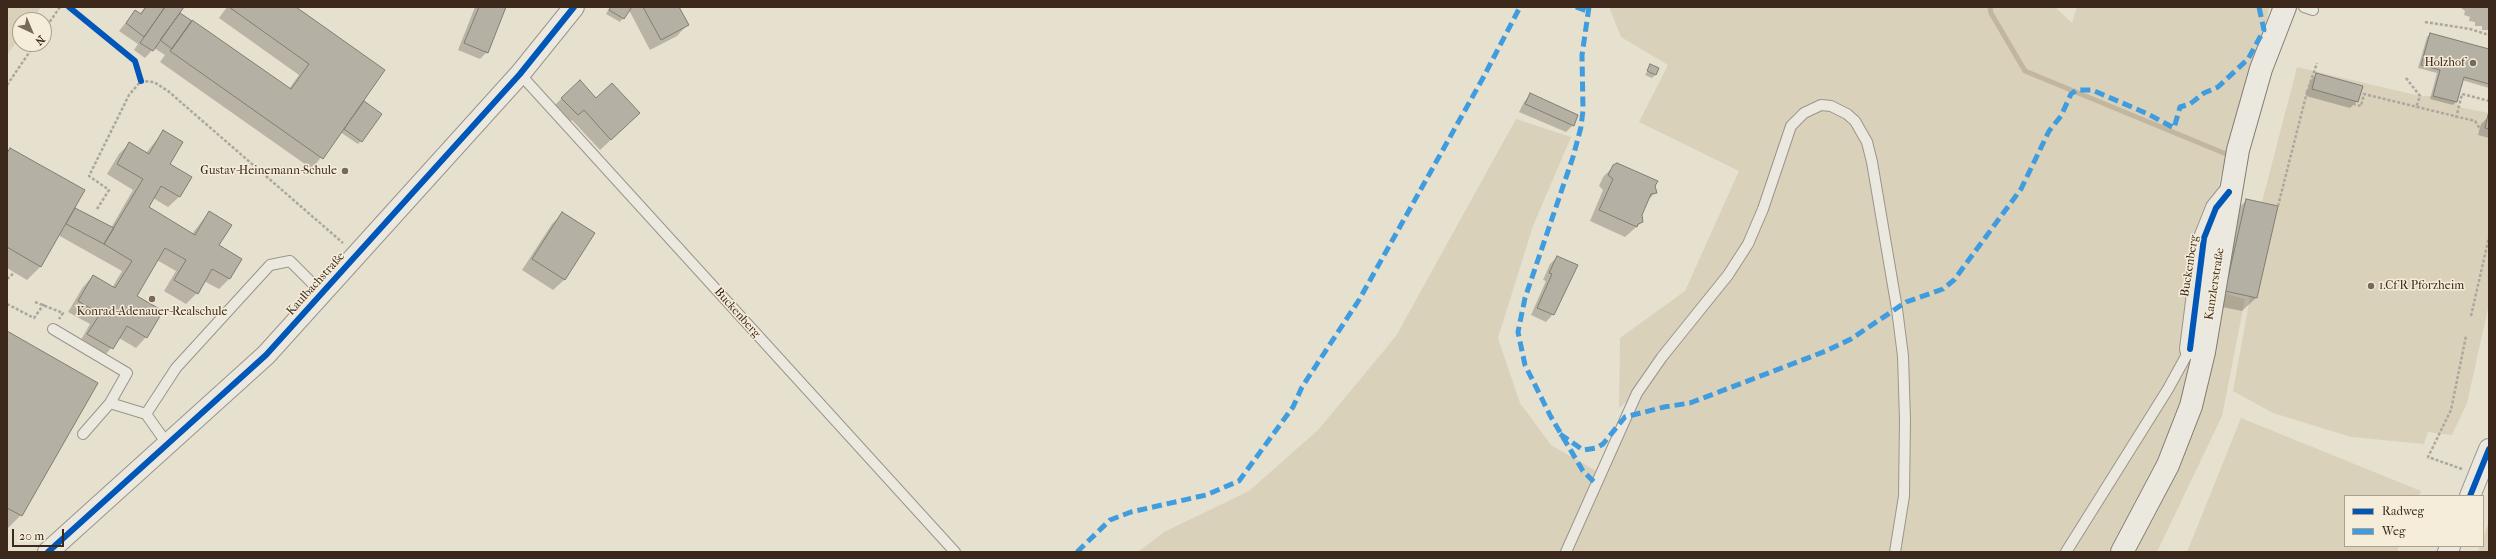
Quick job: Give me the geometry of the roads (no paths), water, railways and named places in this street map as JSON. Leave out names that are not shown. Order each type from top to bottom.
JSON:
[{"type":"main road","name":"Kanzlerstraße","points":[[2122,552],[2168,465],[2191,406],[2204,352],[2229,192],[2243,127],[2261,69],[2285,7]]},
{"type":"street","name":"Kaulbachstraße","points":[[48,552],[266,355],[323,294],[520,74],[574,7]]},
{"type":"street","name":"Buckenberg","points":[[2190,349],[2204,238],[2216,208],[2229,192]]},
{"type":"street","points":[[2470,495],[2489,449]]},
{"type":"lane","name":"Buckenberg","points":[[520,74],[954,552]]},
{"type":"lane","points":[[1566,552],[1637,393],[1662,357],[1740,258],[1763,209],[1791,126],[1804,113],[1821,105],[1832,106],[1847,114],[1855,121],[1867,142],[1872,162],[1897,309],[1903,356],[1905,420],[1904,496],[1895,552]]},
{"type":"lane","points":[[146,414],[176,368],[270,265],[290,261],[323,294]]},
{"type":"lane","points":[[53,330],[127,373],[110,404],[83,434]]},
{"type":"lane","points":[[2066,552],[2190,349]]},
{"type":"lane","points":[[110,404],[146,414],[168,444]]},
{"type":"waterway","points":[[1990,7],[1991,13],[2025,71],[2231,156]]},
{"type":"place","name":"Holzhof","points":[[2473,63]]},
{"type":"place","name":"Gustav-Heinemann-Schule","points":[[345,171]]},
{"type":"place","name":"1.CfR Pforzheim","points":[[2371,286]]},
{"type":"place","name":"Konrad-Adenauer-Realschule","points":[[152,299]]}]
